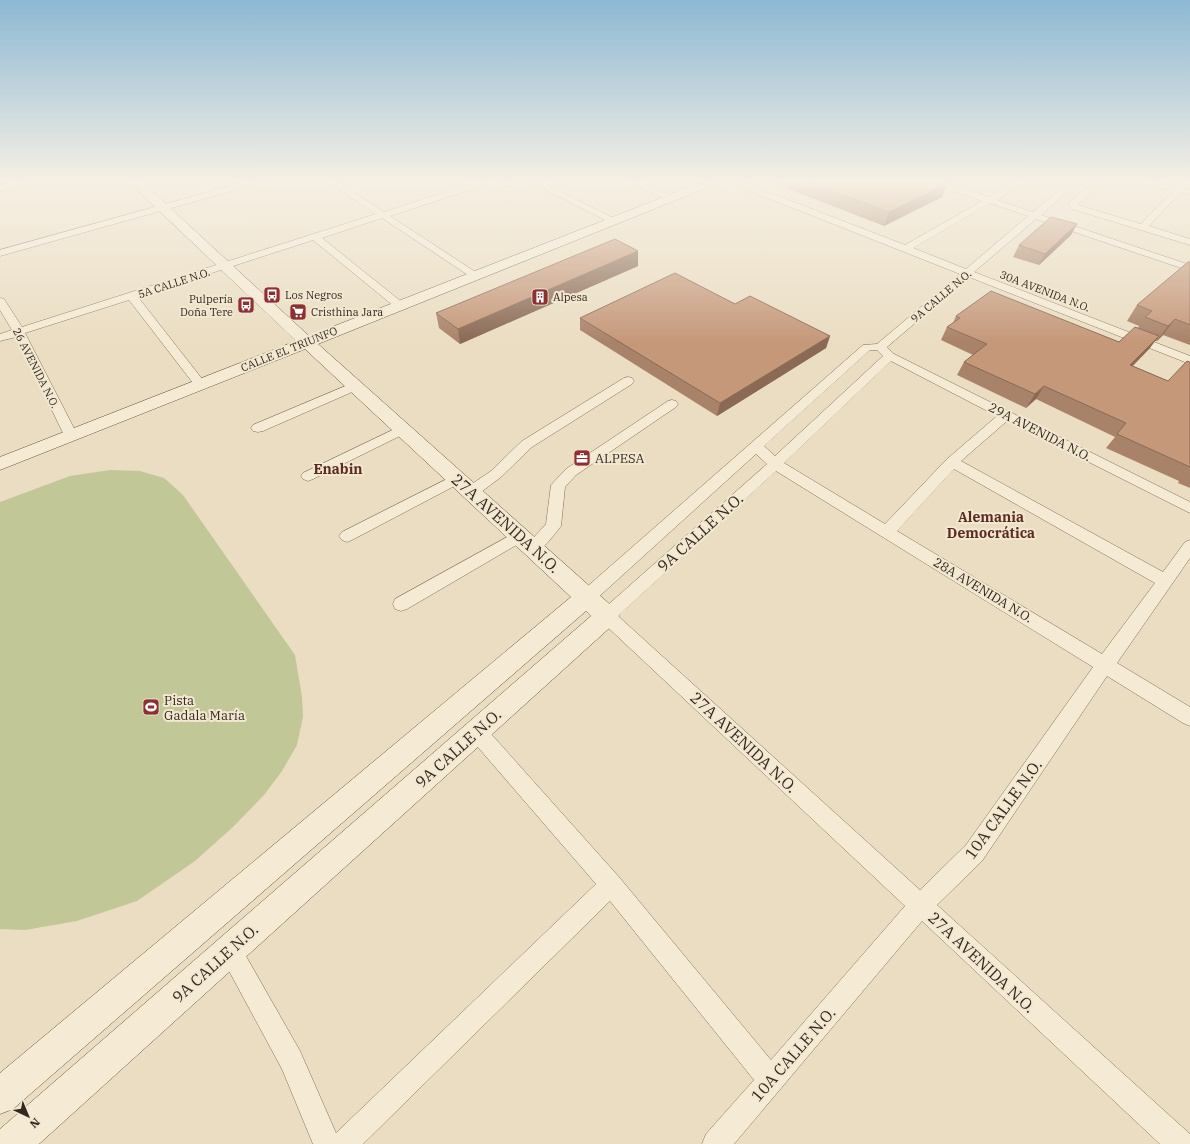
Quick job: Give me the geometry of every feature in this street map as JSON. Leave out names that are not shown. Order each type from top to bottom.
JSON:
[{"type":"main road","name":"27A AVENIDA N.O.","points":[[193,235],[267,306],[597,606]]},
{"type":"main road","name":"CALLE EL TRIUNFO","points":[[0,464],[577,235]]},
{"type":"main road","name":"9A CALLE N.O.","points":[[14,1143],[477,732],[597,606]]},
{"type":"main road","name":"9A CALLE N.O.","points":[[0,1096],[597,606]]},
{"type":"street","points":[[0,253],[62,235]]},
{"type":"street","name":"5A CALLE N.O.","points":[[0,338],[320,235]]},
{"type":"street","points":[[416,235],[475,275]]},
{"type":"street","name":"30A AVENIDA N.O.","points":[[870,235],[1190,360]]},
{"type":"street","points":[[905,249],[929,235]]},
{"type":"street","name":"9A CALLE N.O.","points":[[597,606],[775,464],[885,352],[967,273],[1011,235]]},
{"type":"street","points":[[1095,235],[1190,268]]},
{"type":"street","points":[[1167,235],[1190,242]]},
{"type":"street","points":[[315,237],[399,305]]},
{"type":"street","points":[[132,296],[200,384]]},
{"type":"street","name":"26 AVENIDA N.O.","points":[[0,301],[19,332],[71,436]]},
{"type":"street","name":"9A CALLE N.O.","points":[[597,606],[756,446],[867,348],[885,352]]},
{"type":"street","name":"29A AVENIDA N.O.","points":[[885,352],[1190,508]]},
{"type":"street","points":[[471,492],[496,474],[527,444],[628,381]]},
{"type":"street","points":[[258,428],[355,386]]},
{"type":"street","points":[[401,604],[526,542],[553,526],[558,485],[571,472],[672,404]]},
{"type":"street","points":[[887,532],[952,462],[1006,415]]},
{"type":"street","points":[[308,476],[403,429]]},
{"type":"street","name":"28A AVENIDA N.O.","points":[[756,446],[775,464],[1190,717]]},
{"type":"street","points":[[952,462],[1165,581]]},
{"type":"street","points":[[347,536],[457,478]]},
{"type":"street","name":"10A CALLE N.O.","points":[[716,1144],[921,905],[974,853],[1190,546]]},
{"type":"street","name":"27A AVENIDA N.O.","points":[[597,606],[1180,1144]]},
{"type":"street","points":[[477,732],[611,885],[771,1080]]},
{"type":"street","points":[[344,1144],[611,885]]},
{"type":"street","points":[[230,950],[291,1060],[327,1144]]},
{"type":"green space","name":"Pista Gadala María","points":[[110,470],[140,471],[164,478],[183,495],[295,655],[302,697],[303,717],[297,745],[282,771],[264,795],[233,827],[195,861],[137,901],[77,921],[25,930],[0,929],[0,502],[70,476]]},
{"type":"building","points":[[1030,235],[1065,235],[1045,254],[1019,245]]},
{"type":"building","points":[[615,239],[638,251],[458,329],[436,313]]},
{"type":"building","points":[[1188,262],[1190,262],[1190,325],[1175,319],[1168,326],[1145,317],[1152,311],[1137,305]]},
{"type":"building","points":[[675,273],[735,304],[750,296],[830,336],[720,403],[580,318]]},
{"type":"building","points":[[991,291],[1119,342],[1135,327],[1159,336],[1130,365],[1168,381],[1187,361],[1190,362],[1190,467],[1117,434],[1126,423],[1044,386],[1035,394],[964,362],[987,344],[947,327],[960,318],[956,316]]},
{"type":"place","name":"Los Negros","points":[[272,295]]},
{"type":"place","name":"Alpesa","points":[[540,297]]},
{"type":"place","name":"Pulpería Doña Tere","points":[[246,305]]},
{"type":"place","name":"Cristhina Jara","points":[[298,312]]},
{"type":"place","name":"ALPESA","points":[[582,458]]},
{"type":"place","name":"Pista Gadala María","points":[[151,707]]},
{"type":"district","name":"Enabin","points":[[338,469]]},
{"type":"district","name":"Alemania Democrática","points":[[991,526]]}]
